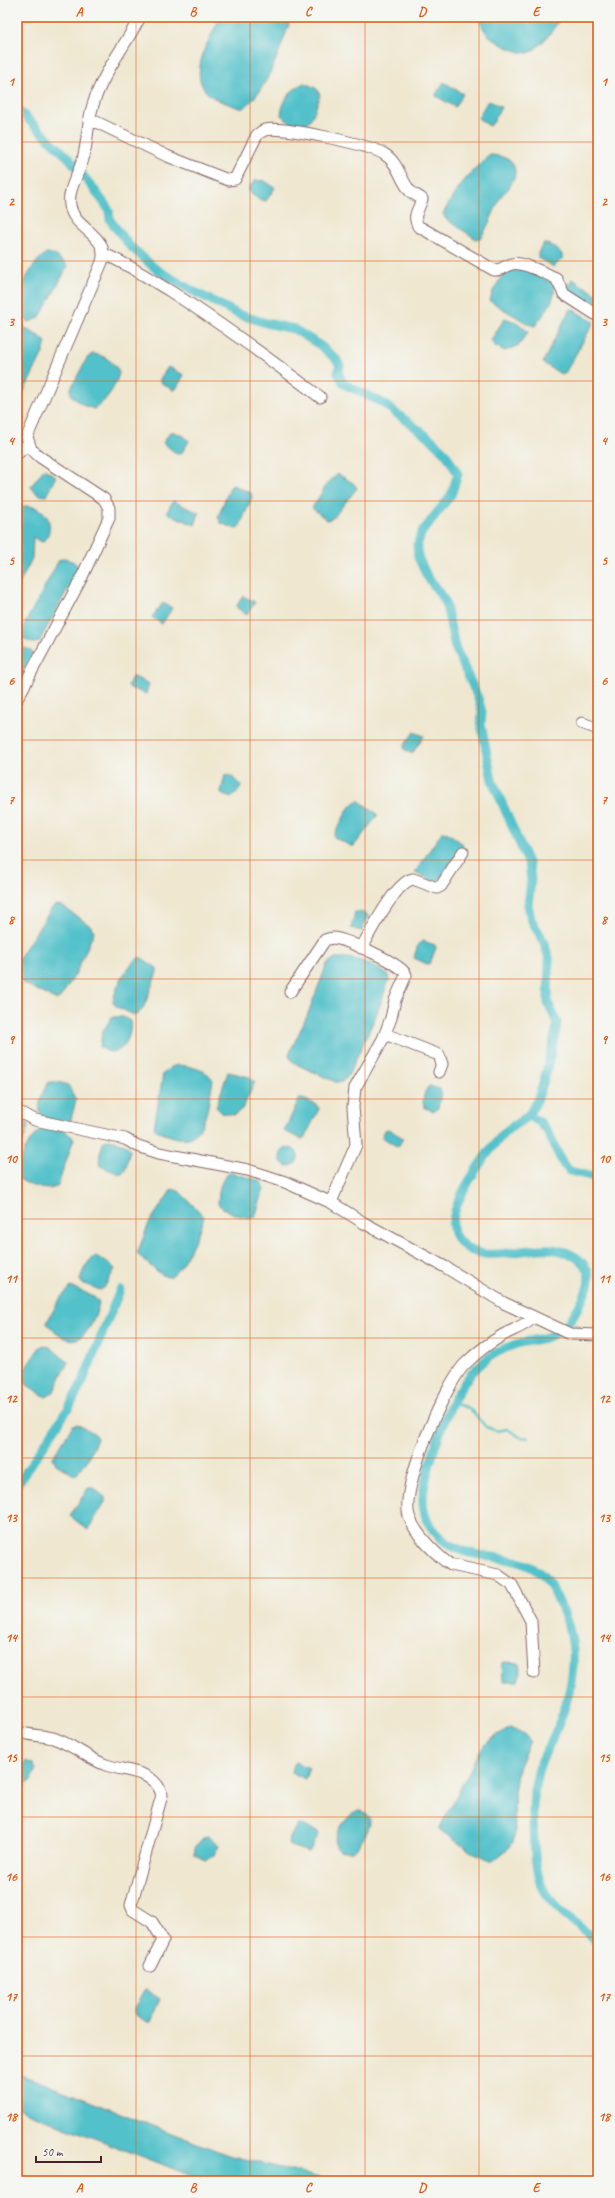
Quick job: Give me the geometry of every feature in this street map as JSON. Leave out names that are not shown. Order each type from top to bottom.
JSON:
[{"type":"street","points":[[17,698],[85,572],[104,532],[109,512],[108,504],[104,498],[40,457],[28,444],[27,438],[29,430],[99,270],[104,254],[102,245],[97,238],[73,215],[69,203],[73,186],[83,160],[90,120],[97,95],[140,17]]},
{"type":"street","points":[[90,120],[167,156],[228,180],[235,179],[257,135],[264,130],[278,130],[316,136],[370,148],[385,154],[396,165],[410,192],[422,199],[415,214],[415,220],[418,226],[494,270],[499,270],[512,264],[520,264],[556,278],[564,294],[598,316]]},
{"type":"street","points":[[104,254],[129,265],[199,309],[247,342],[320,397]]},
{"type":"street","points":[[17,454],[28,444]]},
{"type":"street","points":[[582,723],[598,729]]},
{"type":"street","points":[[361,948],[379,917],[404,883],[413,879],[433,888],[441,886],[463,852]]},
{"type":"street","points":[[290,992],[325,940],[335,938],[361,948],[401,967],[406,975],[395,1000],[385,1034],[355,1088],[353,1107],[356,1145],[331,1202]]},
{"type":"street","points":[[385,1034],[439,1055],[442,1064],[439,1072]]},
{"type":"street","points":[[17,1111],[35,1120],[125,1139],[138,1146],[159,1152],[248,1170],[284,1182],[331,1202],[504,1303],[570,1334],[598,1335]]},
{"type":"street","points":[[534,1673],[531,1621],[512,1585],[498,1575],[451,1565],[445,1561],[414,1528],[409,1515],[407,1502],[410,1485],[428,1432],[456,1376],[477,1353],[502,1335],[539,1319]]},
{"type":"street","points":[[17,1731],[64,1742],[106,1765],[141,1773],[160,1788],[162,1795],[131,1905],[133,1910],[152,1922],[163,1940],[150,1966]]},
{"type":"water","points":[[220,17],[290,17],[289,25],[266,80],[253,100],[244,108],[239,108],[211,96],[203,88],[200,79],[202,57]]},
{"type":"water","points":[[483,17],[561,17],[543,42],[529,53],[516,51],[494,40],[484,29],[481,23]]},
{"type":"water","points":[[444,82],[463,94],[455,107],[436,96]]},
{"type":"water","points":[[304,83],[316,88],[320,95],[310,120],[303,125],[298,125],[289,122],[281,115],[285,100],[291,92]]},
{"type":"water","points":[[490,101],[501,107],[493,123],[489,126],[478,118],[487,102]]},
{"type":"water","points":[[490,155],[504,157],[509,160],[512,163],[515,173],[509,188],[501,196],[488,225],[479,240],[446,219],[443,214],[464,182]]},
{"type":"water","points":[[255,180],[265,181],[275,188],[266,201],[258,199],[249,192],[249,188]]},
{"type":"water","points":[[543,244],[551,245],[562,254],[562,259],[554,267],[538,258],[538,253]]},
{"type":"water","points":[[48,253],[55,255],[68,266],[39,318],[29,322],[17,314],[17,297],[26,278],[39,259]]},
{"type":"water","points":[[521,267],[553,283],[554,294],[552,300],[535,326],[528,324],[490,301],[493,291],[505,271]]},
{"type":"water","points":[[572,279],[598,295],[598,302],[595,308],[567,289]]},
{"type":"water","points":[[572,309],[594,322],[565,373],[561,374],[543,363],[569,311]]},
{"type":"water","points":[[505,318],[518,323],[528,332],[519,345],[505,351],[495,346],[491,340]]},
{"type":"water","points":[[17,323],[46,342],[43,353],[17,405]]},
{"type":"water","points":[[92,354],[105,357],[115,366],[119,373],[116,383],[110,393],[103,402],[94,409],[83,405],[76,400],[71,394],[70,390],[87,358]]},
{"type":"water","points":[[168,367],[184,375],[176,389],[173,390],[160,382],[160,379]]},
{"type":"water","points":[[171,431],[184,436],[189,441],[181,454],[177,454],[163,443]]},
{"type":"water","points":[[44,469],[56,476],[46,496],[37,493],[31,486]]},
{"type":"water","points":[[338,474],[353,483],[357,488],[333,518],[327,520],[312,508],[328,483]]},
{"type":"water","points":[[233,485],[251,493],[252,497],[239,528],[236,529],[221,523],[218,517],[230,487]]},
{"type":"water","points":[[173,501],[199,513],[195,525],[167,512]]},
{"type":"water","points":[[17,506],[29,506],[43,512],[48,520],[49,530],[48,535],[42,542],[33,537],[32,558],[17,589]]},
{"type":"water","points":[[65,558],[74,562],[78,567],[78,570],[39,642],[33,643],[23,639],[21,631],[59,560]]},
{"type":"water","points":[[243,596],[255,602],[247,615],[236,607]]},
{"type":"water","points":[[163,603],[172,608],[162,624],[152,617]]},
{"type":"water","points":[[17,645],[30,650],[33,654],[17,684]]},
{"type":"water","points":[[132,677],[149,684],[146,694],[130,688],[128,685]]},
{"type":"water","points":[[414,732],[424,736],[412,754],[404,749],[404,746]]},
{"type":"water","points":[[225,775],[231,776],[241,785],[240,789],[231,798],[223,795],[221,792]]},
{"type":"water","points":[[358,800],[377,814],[377,816],[354,846],[351,846],[335,838],[334,835],[348,809]]},
{"type":"water","points":[[442,832],[448,833],[463,844],[463,846],[437,883],[415,872]]},
{"type":"water","points":[[56,905],[62,906],[92,927],[94,932],[75,975],[60,998],[57,1000],[17,980],[17,961],[52,908]]},
{"type":"water","points":[[355,912],[368,915],[362,931],[351,928]]},
{"type":"water","points":[[423,941],[435,945],[436,948],[430,963],[427,964],[414,958],[418,944]]},
{"type":"water","points":[[140,957],[157,968],[157,972],[143,1009],[137,1015],[134,1015],[117,1007],[113,1002],[122,977],[130,966]]},
{"type":"water","points":[[335,958],[349,958],[369,964],[388,975],[389,980],[375,1018],[348,1076],[342,1082],[336,1082],[296,1064],[291,1060],[289,1054],[307,1016],[327,964]]},
{"type":"water","points":[[112,1017],[123,1017],[130,1021],[127,1041],[119,1050],[113,1052],[107,1051],[100,1047],[102,1033]]},
{"type":"water","points":[[177,1065],[192,1067],[203,1071],[211,1077],[213,1081],[204,1121],[199,1130],[193,1136],[185,1139],[166,1135],[154,1128],[163,1074],[169,1068]]},
{"type":"water","points":[[228,1072],[250,1077],[255,1082],[242,1109],[234,1115],[222,1113],[216,1107]]},
{"type":"water","points":[[49,1082],[58,1082],[68,1085],[76,1100],[70,1123],[43,1118],[40,1110],[40,1100]]},
{"type":"water","points":[[429,1086],[440,1089],[441,1092],[438,1108],[434,1111],[425,1108],[423,1103],[424,1094]]},
{"type":"water","points":[[300,1098],[317,1105],[319,1109],[305,1137],[302,1139],[284,1131]]},
{"type":"water","points":[[17,1116],[29,1124],[23,1141],[17,1146]]},
{"type":"water","points":[[47,1128],[63,1130],[74,1138],[58,1185],[54,1188],[44,1189],[32,1186],[18,1178],[18,1172],[22,1156],[30,1141],[41,1130]]},
{"type":"water","points":[[388,1129],[403,1138],[398,1147],[382,1137],[385,1130]]},
{"type":"water","points":[[109,1140],[125,1144],[130,1150],[125,1171],[120,1174],[100,1166],[99,1163],[104,1141]]},
{"type":"water","points":[[289,1148],[295,1151],[298,1157],[295,1163],[289,1166],[283,1163],[280,1157],[283,1151]]},
{"type":"water","points":[[230,1172],[263,1183],[264,1189],[255,1217],[246,1217],[235,1214],[225,1210],[218,1204],[219,1191],[222,1183],[226,1175]]},
{"type":"water","points":[[172,1189],[179,1191],[204,1216],[195,1240],[184,1260],[174,1274],[166,1277],[137,1254],[149,1223]]},
{"type":"water","points":[[96,1257],[109,1263],[115,1269],[104,1288],[100,1290],[82,1283],[80,1280],[84,1269],[90,1260]]},
{"type":"water","points":[[71,1287],[93,1296],[99,1303],[91,1326],[81,1337],[75,1339],[68,1339],[60,1335],[51,1328],[47,1322],[61,1297]]},
{"type":"water","points":[[44,1345],[50,1347],[68,1362],[53,1393],[46,1397],[27,1385],[21,1377],[24,1370],[40,1347]]},
{"type":"water","points":[[77,1424],[95,1434],[97,1439],[87,1461],[76,1475],[74,1475],[56,1464],[53,1457],[73,1425]]},
{"type":"water","points":[[88,1488],[93,1488],[105,1497],[105,1502],[88,1530],[70,1516]]},
{"type":"water","points":[[504,1662],[519,1663],[521,1673],[518,1681],[503,1681],[502,1664]]},
{"type":"water","points":[[510,1727],[526,1735],[530,1741],[518,1768],[514,1792],[515,1833],[513,1842],[510,1847],[493,1861],[470,1851],[440,1830],[440,1827],[480,1751],[489,1741]]},
{"type":"water","points":[[26,1761],[33,1764],[36,1769],[30,1782],[25,1785],[17,1781],[17,1772]]},
{"type":"water","points":[[296,1762],[309,1768],[305,1779],[291,1772],[293,1764]]},
{"type":"water","points":[[359,1810],[369,1817],[370,1821],[368,1830],[362,1841],[353,1851],[340,1850],[335,1844],[341,1826],[350,1816]]},
{"type":"water","points":[[299,1824],[317,1831],[319,1834],[309,1852],[290,1846],[288,1842],[296,1826]]},
{"type":"water","points":[[208,1836],[219,1845],[214,1855],[205,1860],[195,1855],[195,1850],[200,1841],[204,1837]]},
{"type":"water","points":[[146,1990],[160,1999],[150,2022],[147,2022],[135,2015],[134,2009]]},
{"type":"water","points":[[17,2073],[228,2155],[332,2181],[205,2181],[17,2108]]},
{"type":"waterway","points":[[17,109],[69,158],[109,210],[110,220],[129,245],[157,270],[193,291],[238,314],[266,323],[294,329],[321,346],[337,360],[340,366],[338,373],[344,384],[381,402],[431,439],[446,454],[458,474],[451,495],[422,532],[417,545],[418,557],[427,576],[445,601],[455,647],[478,698],[482,712],[481,724],[492,780],[529,865],[531,880],[528,905],[531,919],[543,940],[549,958],[548,1003],[557,1022],[546,1075],[534,1106],[526,1117],[504,1133],[478,1167],[460,1198],[454,1213],[453,1226],[456,1237],[465,1247],[476,1252],[502,1254],[551,1249],[576,1257],[587,1269],[589,1276],[582,1301],[574,1315],[564,1327],[558,1332],[544,1338],[513,1345],[496,1353],[483,1362],[463,1385],[448,1412],[437,1442],[425,1483],[423,1506],[430,1526],[441,1538],[452,1546],[464,1551],[517,1561],[540,1573],[549,1583],[564,1615],[572,1640],[572,1678],[562,1715],[556,1732],[542,1760],[536,1781],[533,1815],[535,1860],[541,1885],[554,1904],[598,1942]]},
{"type":"waterway","points":[[528,1116],[540,1122],[547,1131],[563,1164],[570,1171],[598,1178]]},
{"type":"waterway","points":[[17,1485],[68,1409],[82,1383],[120,1290]]},
{"type":"waterway","points":[[452,1403],[469,1408],[486,1427],[498,1431],[507,1429],[520,1437],[528,1438]]}]
